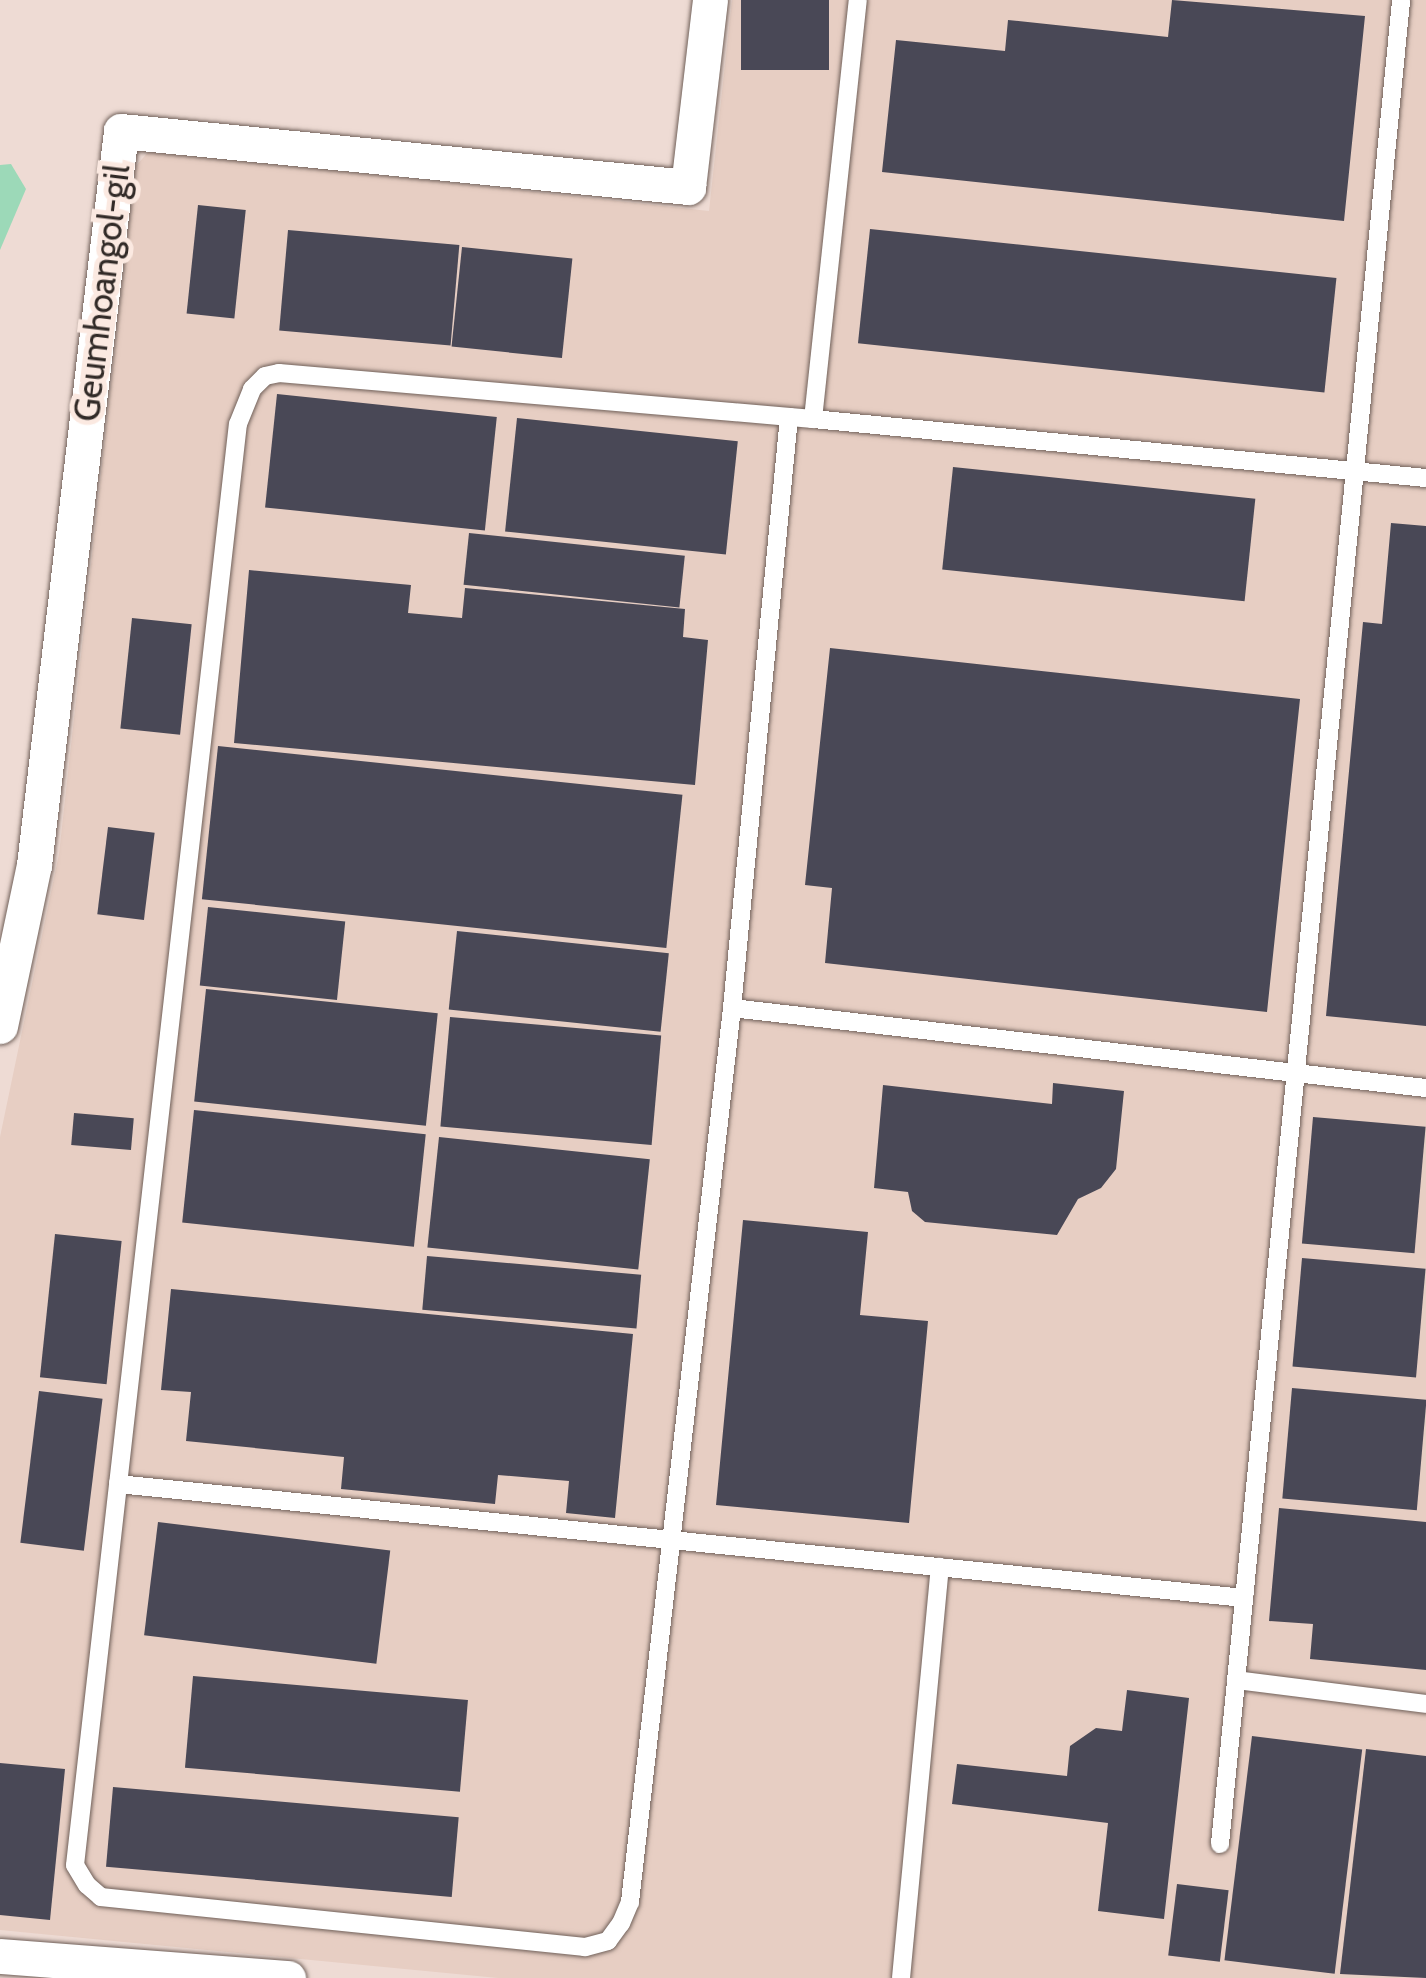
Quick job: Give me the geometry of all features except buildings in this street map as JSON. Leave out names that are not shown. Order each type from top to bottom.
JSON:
[{"type":"street","name":"Geumhoangol-gil","points":[[0,1026],[34,865],[121,131],[688,187],[710,0]]},
{"type":"street","points":[[0,1956],[288,1978]]},
{"type":"lane","points":[[813,418],[858,0]]},
{"type":"lane","points":[[1220,1844],[1401,0]]},
{"type":"lane","points":[[790,417],[732,1008],[630,1902],[608,1941],[585,1946],[101,1896],[75,1865],[238,424],[252,388],[265,376],[279,374],[813,418],[1426,478]]},
{"type":"lane","points":[[732,1008],[1426,1088]]},
{"type":"lane","points":[[118,1484],[1244,1598]]},
{"type":"lane","points":[[901,1978],[940,1568]]},
{"type":"lane","points":[[1236,1680],[1426,1704]]},
{"type":"shaded area","points":[[732,0],[1426,0],[1426,1978],[498,1978],[0,1930],[0,1137],[59,854],[135,167],[150,150],[709,211]]},
{"type":"green space","points":[[11,164],[26,189],[0,250],[0,165]]}]
